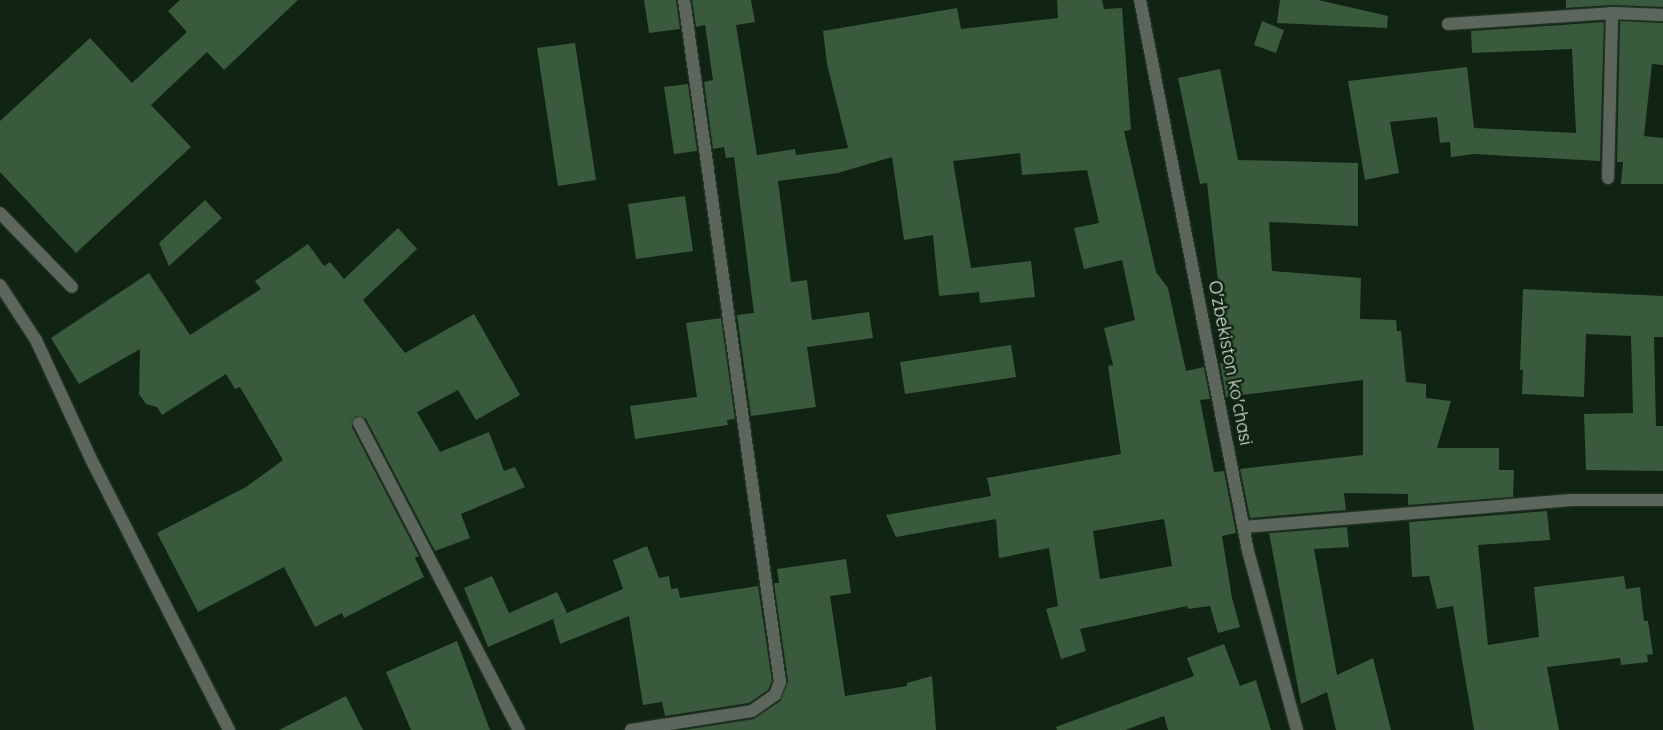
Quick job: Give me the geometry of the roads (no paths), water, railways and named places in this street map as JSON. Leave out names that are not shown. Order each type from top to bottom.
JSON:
[{"type":"street","points":[[631,730],[752,711],[775,695],[780,682],[684,0]]},
{"type":"street","name":"O'zbekiston ko'chasi","points":[[1140,0],[1244,527],[1297,730]]},
{"type":"street","points":[[1448,24],[1612,13],[1663,15]]},
{"type":"street","points":[[1608,178],[1612,13]]},
{"type":"street","points":[[0,213],[72,287]]},
{"type":"street","points":[[0,286],[36,340],[92,461],[228,730]]},
{"type":"street","points":[[359,423],[519,730]]},
{"type":"street","points":[[1244,527],[1572,500],[1663,500]]}]
